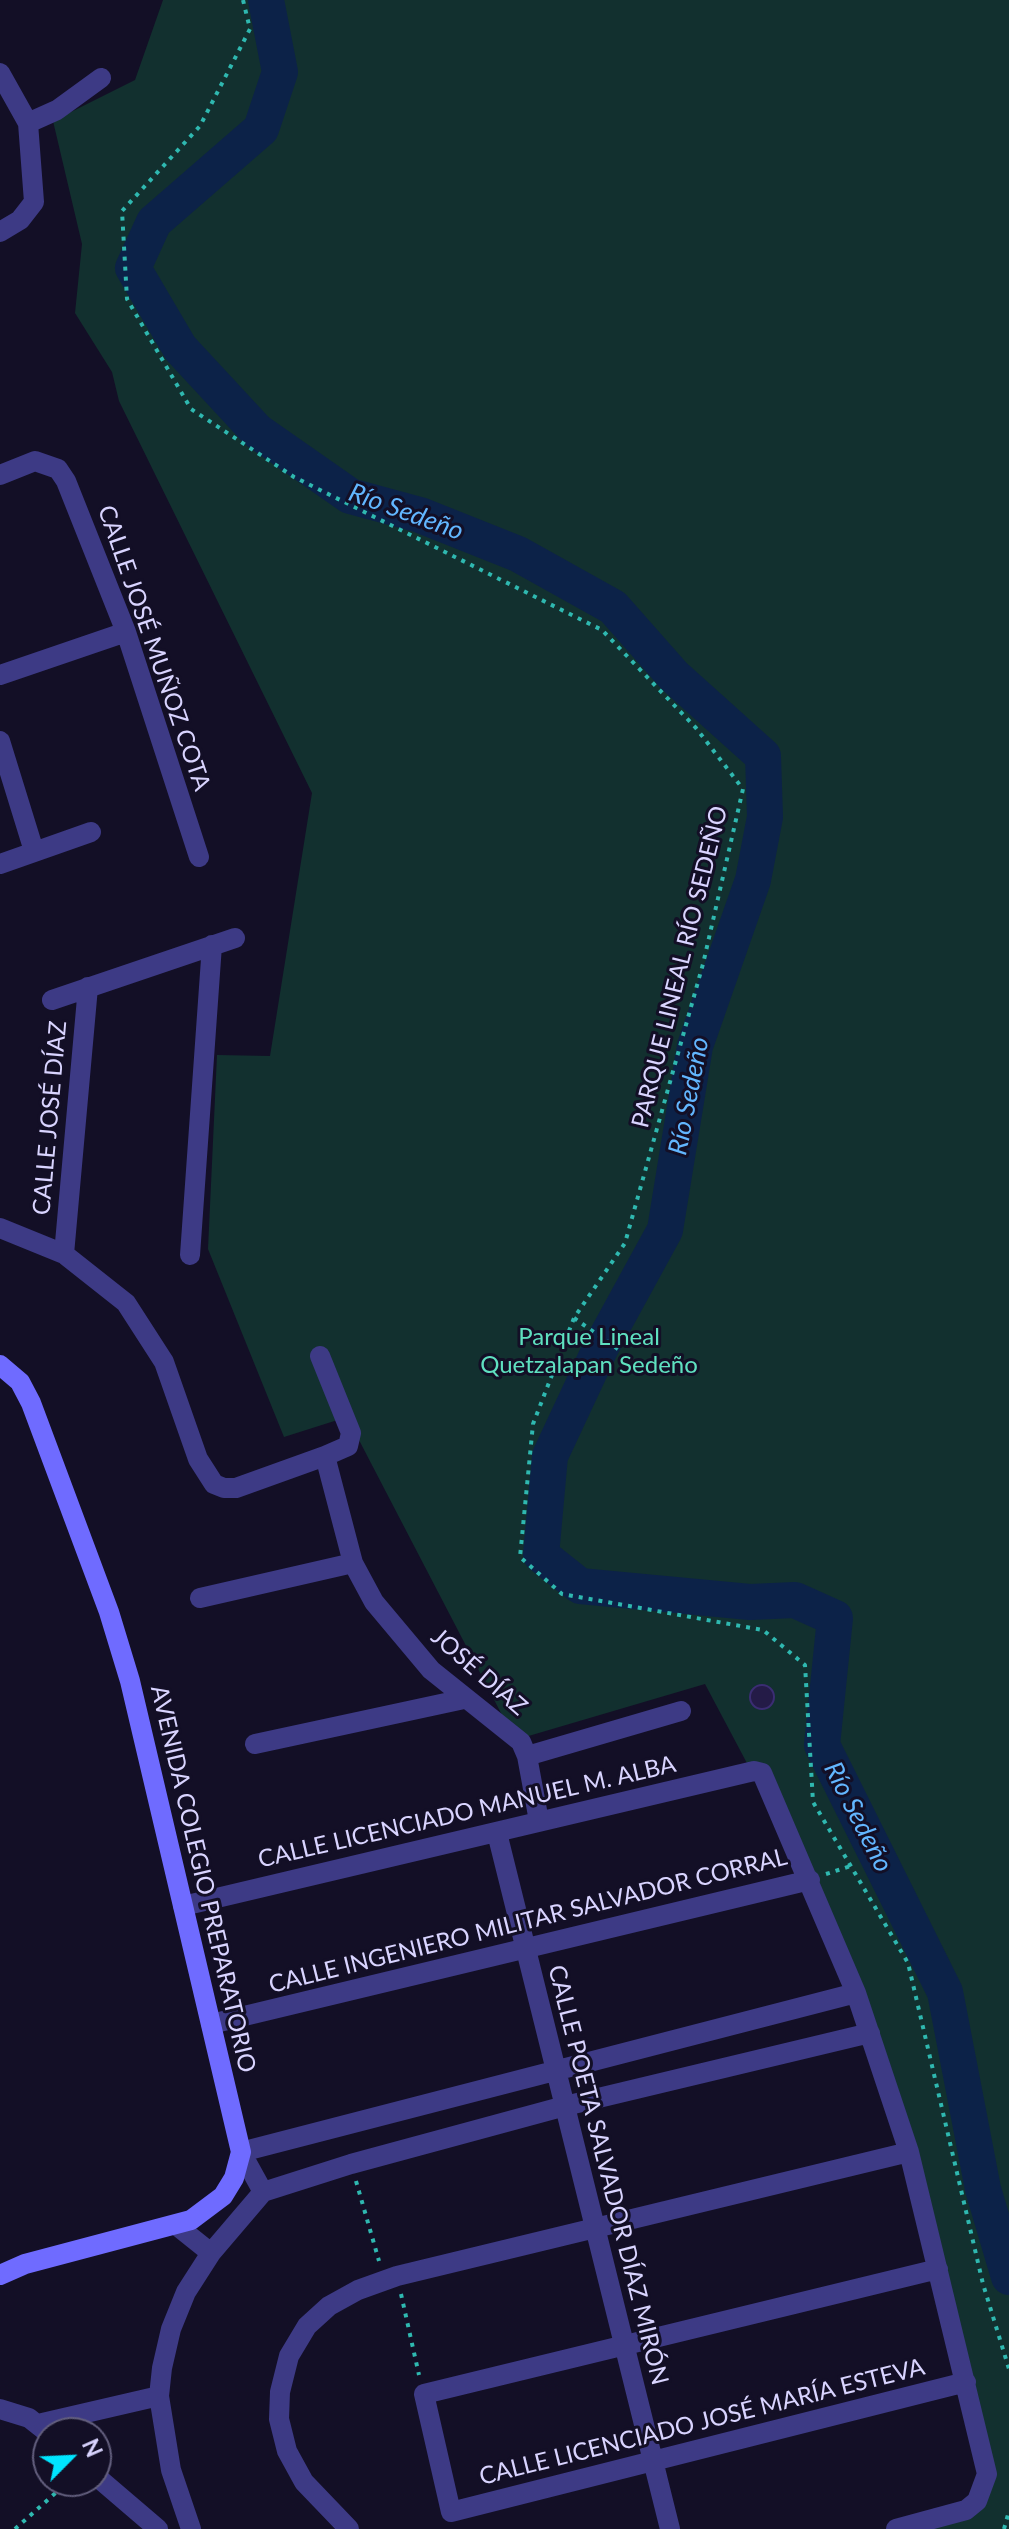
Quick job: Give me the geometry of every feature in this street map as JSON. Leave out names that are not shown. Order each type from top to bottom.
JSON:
[{"type":"street","points":[[0,73],[28,123],[34,202],[20,220],[0,232]]},
{"type":"street","points":[[28,123],[57,110],[101,78]]},
{"type":"street","name":"CALLE JOSÉ MUÑOZ COTA","points":[[0,475],[35,461],[48,464],[66,481],[126,632],[199,857]]},
{"type":"street","points":[[0,675],[126,632]]},
{"type":"street","points":[[0,741],[34,851]]},
{"type":"street","points":[[0,864],[91,832]]},
{"type":"street","points":[[52,1000],[235,938]]},
{"type":"street","points":[[190,1255],[212,945]]},
{"type":"street","name":"CALLE JOSÉ DÍAZ","points":[[64,1254],[88,987]]},
{"type":"street","name":"CALLE JOSÉ DÍAZ","points":[[0,1228],[64,1254],[126,1303],[147,1331],[164,1362],[198,1459],[214,1484],[236,1488],[325,1456]]},
{"type":"street","points":[[320,1356],[351,1433],[348,1446],[325,1456]]},
{"type":"street","name":"AVENIDA COLEGIO PREPARATORIO","points":[[0,1365],[20,1382],[31,1403],[109,1612],[150,1755],[241,2152],[263,2192]]},
{"type":"street","name":"JOSÉ DÍAZ","points":[[325,1456],[353,1563],[390,1624],[431,1670],[521,1742],[527,1756],[539,1821]]},
{"type":"street","points":[[200,1598],[353,1563]]},
{"type":"street","points":[[255,1744],[464,1699]]},
{"type":"street","points":[[527,1756],[681,1711]]},
{"type":"street","name":"CALLE LICENCIADO MANUEL M. ALBA","points":[[183,1906],[754,1771],[762,1773],[810,1880]]},
{"type":"street","name":"CALLE POETA SALVADOR DÍAZ MIRÓN","points":[[497,1833],[670,2529]]},
{"type":"street","points":[[810,1880],[856,1993],[909,2152],[987,2474],[977,2501],[952,2516],[896,2529]]},
{"type":"street","name":"CALLE INGENIERO MILITAR SALVADOR CORRAL","points":[[211,2024],[810,1880]]},
{"type":"street","points":[[0,2275],[25,2264],[176,2225],[204,2213],[223,2196],[234,2178],[241,2152],[856,1993]]},
{"type":"street","points":[[191,2529],[171,2470],[159,2396],[171,2329],[186,2292],[211,2253],[263,2192],[351,2164],[565,2106],[870,2033]]},
{"type":"street","points":[[349,2529],[304,2482],[287,2451],[279,2419],[280,2392],[289,2356],[307,2326],[329,2306],[391,2278],[909,2152]]},
{"type":"street","points":[[176,2225],[211,2253]]},
{"type":"street","points":[[424,2394],[938,2269]]},
{"type":"street","name":"CALLE LICENCIADO JOSÉ MARÍA ESTEVA","points":[[424,2394],[451,2512],[966,2382]]},
{"type":"street","points":[[85,2417],[159,2396]]},
{"type":"street","points":[[0,2409],[32,2424]]},
{"type":"street","points":[[112,2490],[158,2529]]},
{"type":"path","name":"PARQUE LINEAL RÍO SEDEÑO","points":[[243,0],[250,29],[200,126],[122,211],[127,299],[191,409],[294,477],[602,630],[696,728],[743,789],[703,964],[625,1243],[574,1318],[618,1349]]},
{"type":"path","points":[[351,2164],[391,2278],[424,2394]]},
{"type":"path","points":[[15,2529],[51,2497]]},
{"type":"path","points":[[1004,2529],[1009,2511]]},
{"type":"green space","name":"Parque Lineal Quetzalapan Sedeño","points":[[163,0],[1009,0],[1009,2529],[923,2529],[987,2497],[855,1967],[705,1684],[515,1740],[347,1417],[284,1437],[208,1249],[217,1055],[270,1056],[312,793],[119,401],[112,372],[75,313],[82,244],[53,121],[135,80]]},
{"type":"building","points":[[762,1685],[771,1688],[774,1697],[771,1706],[762,1709],[753,1706],[750,1697],[753,1688]]},
{"type":"waterway","name":"Río Sedeño","points":[[266,0],[280,72],[261,129],[154,222],[133,268],[180,348],[257,431],[350,496],[420,515],[518,554],[613,607],[674,676],[763,756],[765,817],[753,880],[695,1046],[665,1230],[601,1347],[550,1456],[541,1555],[580,1586],[750,1602],[795,1600],[835,1618],[822,1745],[945,1992],[983,2189],[1009,2277]]}]
